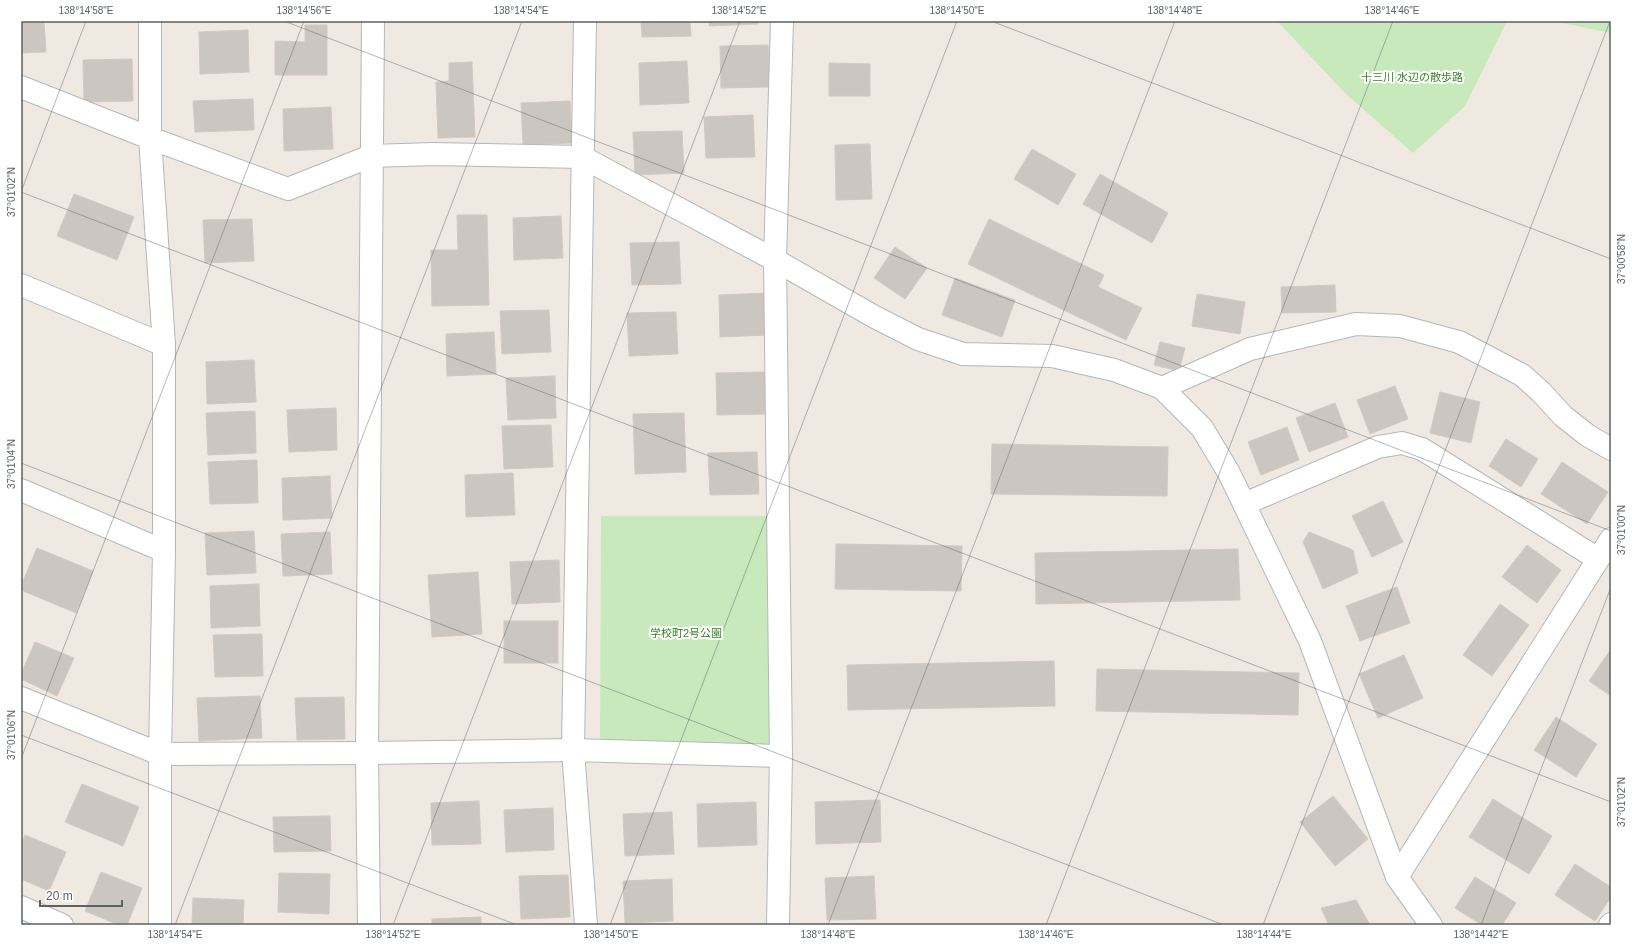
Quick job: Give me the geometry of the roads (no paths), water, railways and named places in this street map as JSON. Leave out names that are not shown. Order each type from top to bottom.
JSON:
[{"type":"street","points":[[150,21],[150,138],[164,345],[164,551],[160,754],[160,925]]},
{"type":"street","points":[[369,925],[367,753],[373,21]]},
{"type":"street","points":[[585,21],[574,750],[586,925]]},
{"type":"street","points":[[778,925],[780,756],[775,260],[782,21]]},
{"type":"street","points":[[21,87],[150,138],[288,189],[371,156],[433,154],[582,157],[775,260],[873,316],[918,339],[963,354],[1052,356],[1114,370],[1162,388],[1202,428],[1229,473],[1310,641],[1397,877],[1430,925]]},
{"type":"street","points":[[21,285],[164,345]]},
{"type":"street","points":[[1162,388],[1250,349],[1356,324],[1400,326],[1459,342],[1522,375],[1542,392],[1563,416],[1587,435],[1611,449]]},
{"type":"street","points":[[1244,504],[1378,447],[1402,443],[1422,449],[1598,559]]},
{"type":"street","points":[[21,490],[164,551]]},
{"type":"street","points":[[1397,877],[1611,539]]},
{"type":"street","points":[[21,698],[160,754],[574,750],[780,756]]},
{"type":"street","points":[[21,907],[62,925]]},
{"type":"park label","name":"十三川 水辺の散歩路","points":[[1412,77]]},
{"type":"park label","name":"学校町2号公園","points":[[686,633]]}]
